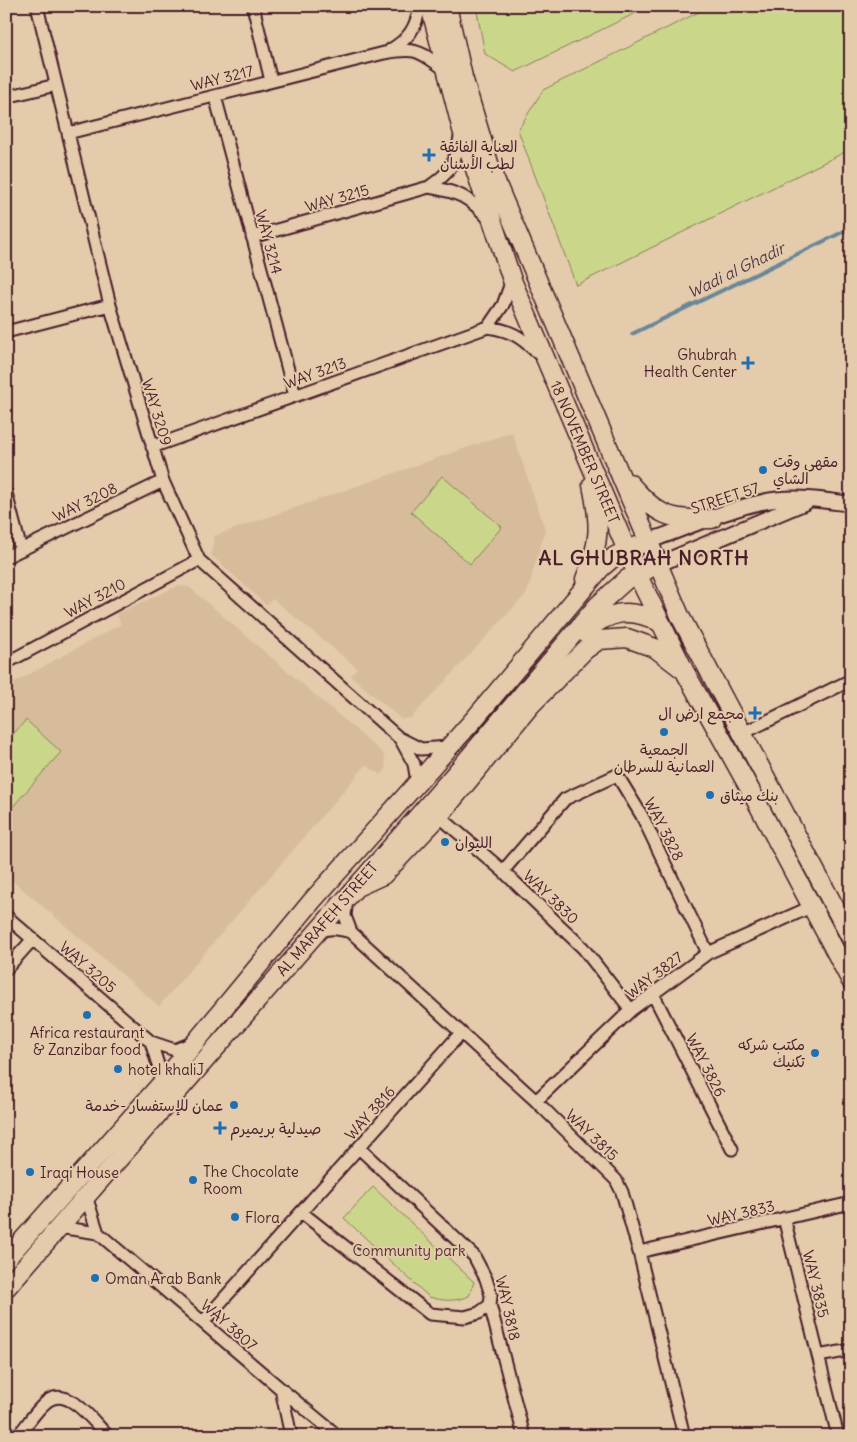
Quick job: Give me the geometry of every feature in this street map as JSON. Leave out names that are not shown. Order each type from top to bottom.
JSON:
[{"type":"main road","name":"18 NOVEMBER STREET","points":[[430,6],[462,130],[490,220],[544,359],[659,622],[813,906],[851,981]]},
{"type":"main road","name":"18 NOVEMBER STREET","points":[[448,6],[463,77],[492,173],[618,471],[682,618],[851,938]]},
{"type":"main road","points":[[575,597],[595,555],[599,532],[584,448]]},
{"type":"main road","points":[[618,471],[661,514],[678,519],[712,519]]},
{"type":"main road","name":"AL MARAFEH STREET","points":[[9,1252],[160,1084],[312,901],[449,747],[601,568],[615,556],[649,541]]},
{"type":"main road","name":"AL MARAFEH STREET","points":[[6,1288],[608,595],[627,579],[659,564]]},
{"type":"main road","points":[[566,645],[595,623],[610,616],[642,613],[659,622]]},
{"type":"main road","points":[[351,892],[383,875],[439,816],[530,706],[585,650],[599,640],[614,637],[642,642],[655,648],[684,670]]},
{"type":"street","name":"WAY 3209","points":[[37,6],[110,305],[163,481],[199,560],[399,738],[412,747],[421,749],[449,747]]},
{"type":"street","points":[[253,6],[272,81]]},
{"type":"street","name":"WAY 3217","points":[[384,53],[402,43],[412,33],[420,6]]},
{"type":"street","name":"WAY 3217","points":[[68,133],[384,53],[410,49],[425,54],[446,70]]},
{"type":"street","points":[[6,97],[56,85]]},
{"type":"street","name":"WAY 3214","points":[[215,96],[295,396]]},
{"type":"street","name":"WAY 3215","points":[[252,237],[429,187],[448,174],[455,161],[462,130]]},
{"type":"street","name":"WAY 3215","points":[[429,187],[453,191],[471,200],[490,220]]},
{"type":"street","points":[[512,280],[502,305],[488,327],[507,330],[519,336],[544,359]]},
{"type":"street","points":[[6,332],[110,305]]},
{"type":"street","name":"WAY 3213","points":[[152,447],[488,327]]},
{"type":"street","name":"WAY 3208","points":[[6,557],[163,481]]},
{"type":"street","points":[[6,493],[20,550]]},
{"type":"street","name":"STREET 57","points":[[649,541],[762,502],[782,499],[814,499],[851,504]]},
{"type":"street","name":"STREET 57","points":[[659,564],[814,499]]},
{"type":"street","name":"WAY 3210","points":[[6,663],[199,560]]},
{"type":"street","points":[[743,733],[851,680]]},
{"type":"street","name":"WAY 3209","points":[[399,738],[414,764],[417,782]]},
{"type":"street","name":"WAY 3828","points":[[503,871],[565,799],[617,775],[642,816],[708,953]]},
{"type":"street","name":"WAY 3830","points":[[439,816],[503,871],[583,948],[631,1010]]},
{"type":"street","points":[[351,892],[345,916],[351,932]]},
{"type":"street","name":"WAY 3827","points":[[536,1101],[631,1010],[708,953],[813,906]]},
{"type":"street","name":"WAY 3205","points":[[6,916],[151,1042],[175,1050],[196,1042]]},
{"type":"street","points":[[312,936],[325,928],[336,928],[351,932]]},
{"type":"street","name":"WAY 3815","points":[[351,932],[460,1034],[536,1101],[616,1180],[622,1192],[639,1252],[684,1436]]},
{"type":"street","points":[[6,969],[33,939]]},
{"type":"street","name":"WAY 3826","points":[[652,994],[732,1149]]},
{"type":"street","name":"WAY 3816","points":[[203,1322],[460,1034]]},
{"type":"street","points":[[151,1042],[159,1068],[160,1084]]},
{"type":"street","name":"WAY 3818","points":[[358,1148],[474,1256],[486,1279],[491,1295],[490,1305],[524,1436]]},
{"type":"street","points":[[58,1227],[98,1233],[86,1196]]},
{"type":"street","name":"WAY 3833","points":[[639,1252],[851,1203]]},
{"type":"street","points":[[301,1212],[430,1314],[465,1317],[479,1313],[490,1305]]},
{"type":"street","name":"WAY 3835","points":[[784,1218],[838,1436]]},
{"type":"street","name":"WAY 3807","points":[[98,1233],[338,1436]]},
{"type":"street","points":[[818,1356],[851,1350]]},
{"type":"street","points":[[281,1389],[291,1436]]},
{"type":"street","points":[[18,1436],[48,1401],[59,1396],[71,1400],[108,1436]]},
{"type":"shaded area","points":[[512,432],[545,529],[527,593],[411,718],[401,719],[351,676],[357,668],[273,599],[266,605],[211,555],[214,536]]},
{"type":"shaded area","points":[[178,586],[189,587],[384,754],[386,769],[381,775],[366,765],[159,1006],[6,875],[6,687],[121,624],[116,614]]},
{"type":"green space","points":[[476,6],[650,6],[515,72],[485,54]]},
{"type":"green space","points":[[711,6],[851,6],[851,149],[576,285],[518,130],[543,90]]},
{"type":"green space","points":[[442,476],[502,527],[470,564],[411,512]]},
{"type":"green space","points":[[26,720],[61,752],[9,811],[6,808],[6,742]]},
{"type":"green space","name":"Community park","points":[[373,1187],[474,1282],[469,1296],[449,1300],[429,1297],[344,1218]]},
{"type":"waterway","name":"Wadi al Ghadir","points":[[632,334],[851,228]]},
{"type":"place","name":"العناية الفائقة لطب الأسنان","points":[[429,155]]},
{"type":"place","name":"Ghubrah Health Center","points":[[748,363]]},
{"type":"place","name":"مقهى وقت الشاي","points":[[763,470]]},
{"type":"place","name":"مجمع ارض ال","points":[[755,713]]},
{"type":"place","name":"الجمعية العمانية للسرطان","points":[[664,732]]},
{"type":"place","name":"بنك ميثاق","points":[[710,795]]},
{"type":"place","name":"الليوان","points":[[445,842]]},
{"type":"place","name":"Africa restaurant & Zanzibar food","points":[[87,1015]]},
{"type":"place","name":"مكتب شركه تكنيك","points":[[815,1053]]},
{"type":"place","name":"hotel khaliJ","points":[[118,1069]]},
{"type":"place","name":"عمان للإستفسار -خدمة","points":[[234,1105]]},
{"type":"place","name":"صيدلية بريميرم","points":[[220,1128]]},
{"type":"place","name":"Iraqi House","points":[[30,1172]]},
{"type":"place","name":"The Chocolate Room","points":[[193,1180]]},
{"type":"place","name":"Flora","points":[[235,1217]]},
{"type":"place","name":"Oman Arab Bank","points":[[95,1278]]},
{"type":"district","name":"AL GHUBRAH NORTH","points":[[644,557]]}]
